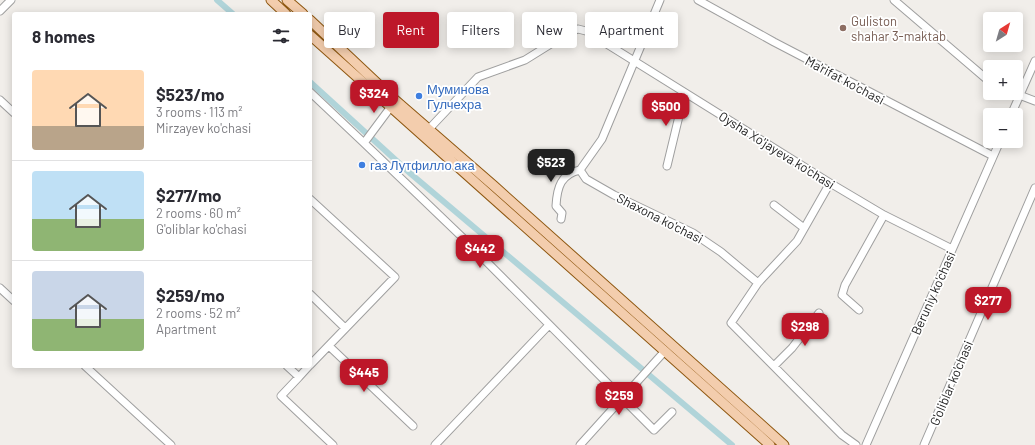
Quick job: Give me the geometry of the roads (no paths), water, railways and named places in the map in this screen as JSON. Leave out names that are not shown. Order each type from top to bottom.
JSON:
[{"type":"main road","points":[[271,0],[284,12]]},
{"type":"main road","points":[[287,0],[301,12]]},
{"type":"main road","points":[[312,21],[329,31],[395,100],[784,445]]},
{"type":"main road","points":[[312,37],[390,108],[465,172],[664,352],[770,445]]},
{"type":"street","points":[[0,11],[11,0]]},
{"type":"street","points":[[561,219],[562,213],[556,206],[556,192],[563,179],[570,172],[580,170],[602,139],[660,0]]},
{"type":"street","name":"Ma'rifat ko'chasi","points":[[698,0],[774,42],[993,156]]},
{"type":"street","points":[[894,0],[983,76]]},
{"type":"street","name":"Oysha Xo'jayeva ko'chasi","points":[[429,129],[478,77],[525,60],[578,29],[586,31],[884,215],[952,249]]},
{"type":"street","points":[[1023,83],[1035,61]]},
{"type":"street","points":[[312,94],[365,141],[654,430],[672,412]]},
{"type":"street","points":[[667,166],[680,112],[686,94]]},
{"type":"street","points":[[1023,96],[1035,101]]},
{"type":"street","points":[[0,100],[12,111]]},
{"type":"street","points":[[365,141],[390,108]]},
{"type":"street","name":"Beruniy ko'chasi","points":[[866,445],[997,148]]},
{"type":"street","name":"Shaxona ko'chasi","points":[[580,170],[586,179],[614,195],[693,233],[721,252],[758,283]]},
{"type":"street","points":[[830,183],[797,241],[758,283],[731,323],[842,435],[856,445]]},
{"type":"street","name":"G'oliblar ko'chasi","points":[[924,445],[1035,188]]},
{"type":"street","points":[[312,201],[394,277],[312,364]]},
{"type":"street","points":[[774,205],[804,228]]},
{"type":"street","points":[[859,310],[842,295],[845,285],[884,215]]},
{"type":"street","points":[[0,288],[12,298]]},
{"type":"street","points":[[312,296],[345,328]]},
{"type":"street","points":[[774,366],[792,348],[819,313]]},
{"type":"street","points":[[435,445],[549,325]]},
{"type":"street","points":[[328,346],[413,426]]},
{"type":"street","points":[[580,445],[664,352]]},
{"type":"street","points":[[87,368],[171,445]]},
{"type":"street","points":[[289,368],[299,377]]},
{"type":"street","points":[[308,368],[281,396],[333,445]]},
{"type":"waterway","points":[[217,0],[231,12]]},
{"type":"waterway","points":[[312,84],[411,174],[732,445]]},
{"type":"place","name":"Guliston shahar 3-maktab","points":[[843,28]]},
{"type":"place","name":"Муминова Гулчехра","points":[[419,96]]},
{"type":"place","name":"газ Лутфилло ака","points":[[362,165]]}]
